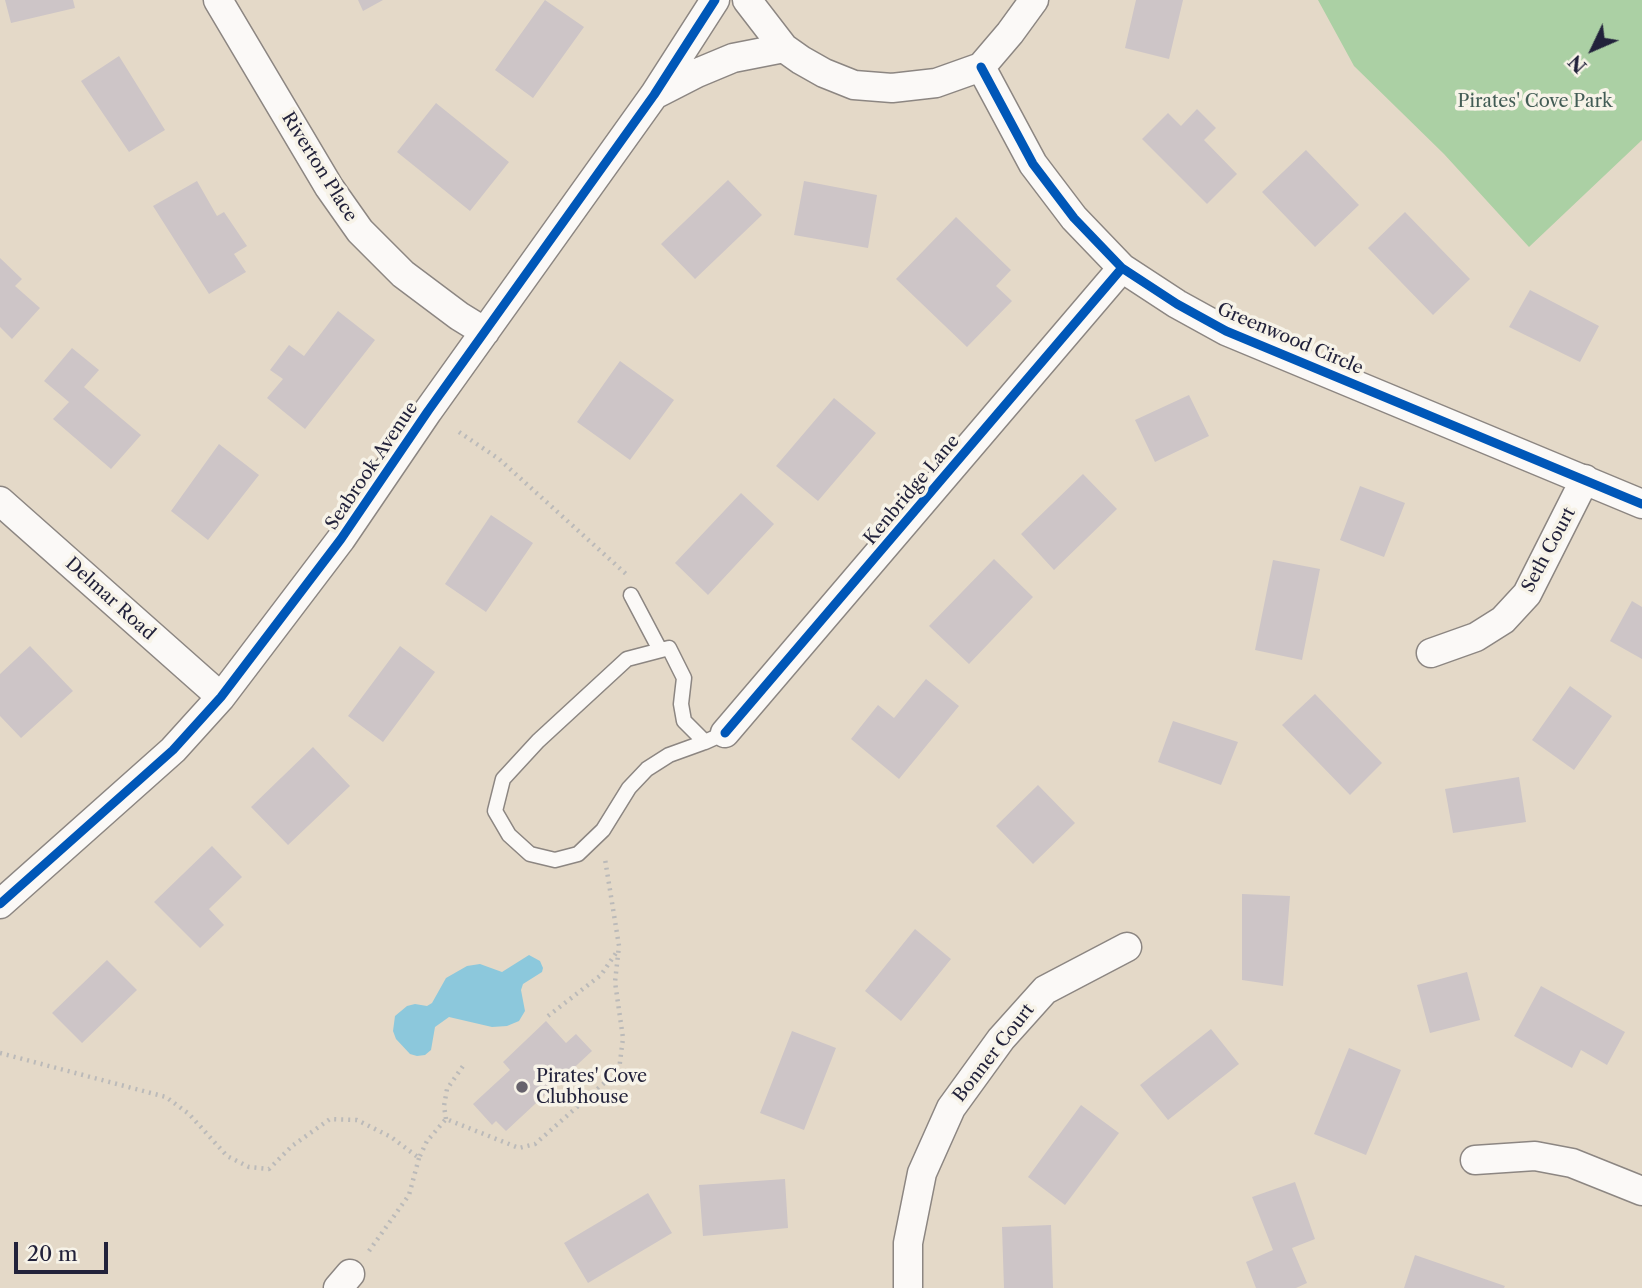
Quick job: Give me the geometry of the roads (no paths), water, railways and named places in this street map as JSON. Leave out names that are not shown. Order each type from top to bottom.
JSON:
[{"type":"street","name":"Riverton Place","points":[[218,0],[329,187],[360,231],[403,274],[485,332]]},
{"type":"street","name":"Seabrook Avenue","points":[[0,904],[173,750],[221,697],[341,539],[654,95],[715,0]]},
{"type":"street","points":[[747,0],[784,48],[824,73],[854,85],[892,88],[936,83],[981,67],[1034,0]]},
{"type":"street","name":"Seabrook Avenue","points":[[654,95],[733,58],[784,48]]},
{"type":"street","name":"Greenwood Circle","points":[[981,67],[1033,164],[1074,218],[1122,268],[1177,304],[1226,331],[1642,504]]},
{"type":"street","name":"Kenbridge Lane","points":[[715,738],[1122,268]]},
{"type":"street","name":"Seth Court","points":[[1431,653],[1476,638],[1503,620],[1527,594],[1585,479]]},
{"type":"street","name":"Delmar Road","points":[[0,501],[221,697]]},
{"type":"street","name":"Bonner Court","points":[[908,1288],[908,1242],[922,1173],[951,1108],[1001,1039],[1045,990],[1127,947]]},
{"type":"street","points":[[1475,1160],[1535,1156],[1573,1163],[1642,1191]]},
{"type":"lane","points":[[632,587],[660,650]]},
{"type":"lane","points":[[669,648],[684,678],[681,704],[684,722],[715,738],[668,755],[647,769],[629,788],[603,830],[578,854],[555,860],[530,854],[509,835],[495,811],[503,779],[537,741],[627,659],[669,648]]},
{"type":"water","points":[[529,955],[540,961],[543,968],[542,972],[523,984],[521,990],[525,1011],[519,1021],[507,1026],[492,1027],[449,1017],[435,1027],[431,1050],[425,1055],[410,1054],[396,1039],[393,1031],[395,1016],[407,1006],[427,1006],[432,1003],[446,978],[467,966],[480,964],[502,972]]},
{"type":"place","name":"Pirates' Cove Clubhouse","points":[[522,1087]]},
{"type":"park label","name":"Pirates' Cove Park","points":[[1535,102]]}]
